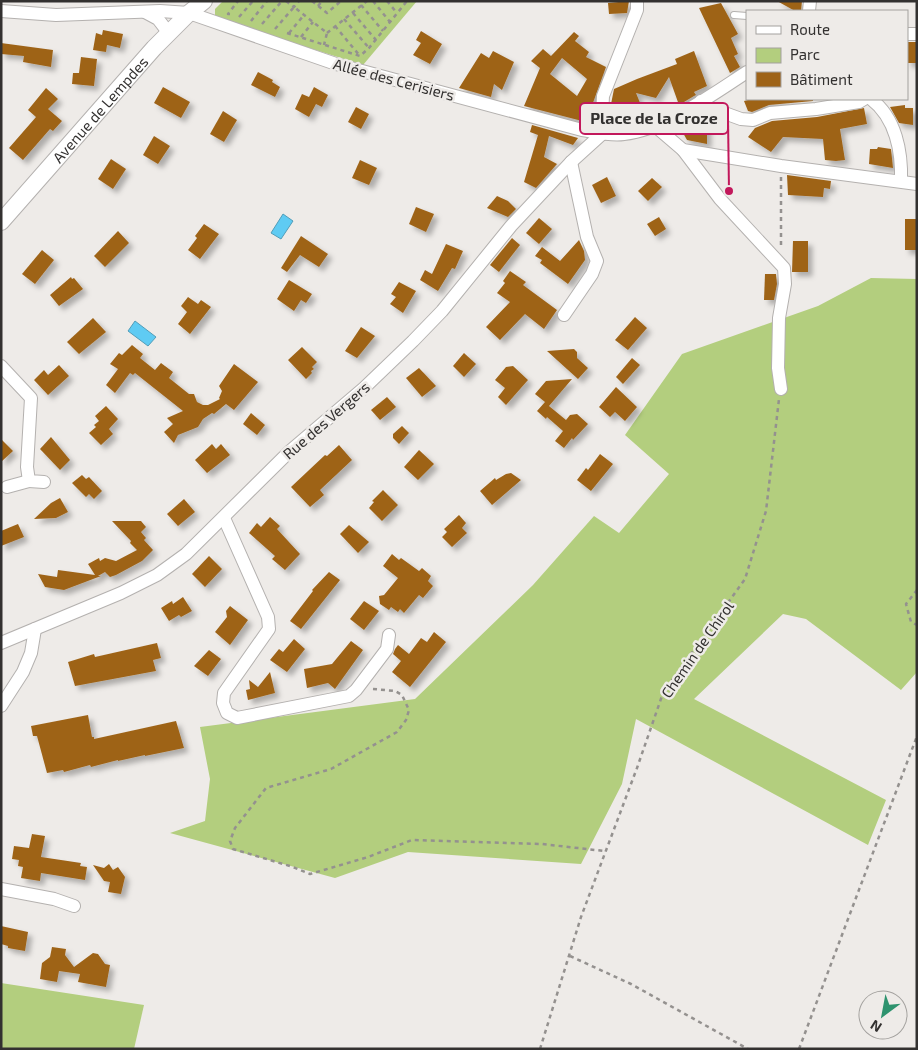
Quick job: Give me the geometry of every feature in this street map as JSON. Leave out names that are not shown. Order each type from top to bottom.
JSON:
[{"type":"street","name":"Avenue de Lempdes","points":[[1,222],[168,32],[204,1]]},
{"type":"street","points":[[603,133],[603,96],[637,10],[637,1]]},
{"type":"street","name":"Allée des Cerisiers","points":[[1,11],[56,15],[160,11],[189,13],[336,64],[582,130],[603,133],[624,134],[655,126],[701,101],[746,73]]},
{"type":"street","points":[[145,12],[158,19],[168,32]]},
{"type":"street","points":[[701,101],[708,107],[741,119],[753,120],[770,114],[816,104],[860,102],[863,100]]},
{"type":"street","points":[[872,100],[878,104],[896,132],[901,166],[901,181]]},
{"type":"street","points":[[655,126],[683,150],[720,199],[784,268],[785,284],[779,326],[778,368],[781,389]]},
{"type":"street","name":"Rue des Vergers","points":[[1,643],[122,593],[157,575],[186,554],[290,451],[364,388],[413,341],[442,311],[511,226],[571,162],[603,133]]},
{"type":"street","points":[[683,150],[781,166],[917,184]]},
{"type":"street","points":[[564,315],[592,274],[597,261],[587,237],[571,162]]},
{"type":"street","points":[[1,366],[31,398],[27,467],[28,482]]},
{"type":"street","points":[[7,486],[28,482],[44,482]]},
{"type":"street","points":[[224,518],[268,617],[269,629],[224,694],[223,703],[227,713],[238,718],[349,696],[356,690],[387,649],[389,634]]},
{"type":"street","points":[[1,706],[23,672],[31,653],[35,629]]},
{"type":"street","points":[[1,890],[54,898],[74,906]]},
{"type":"lane","points":[[734,15],[746,16]]},
{"type":"path","points":[[238,1],[228,14],[360,56]]},
{"type":"path","points":[[240,17],[253,1]]},
{"type":"path","points":[[251,21],[267,1]]},
{"type":"path","points":[[262,24],[282,1]]},
{"type":"path","points":[[286,1],[327,33]]},
{"type":"path","points":[[276,29],[299,1]]},
{"type":"path","points":[[312,1],[327,12],[341,1]]},
{"type":"path","points":[[318,6],[322,1]]},
{"type":"path","points":[[324,45],[327,33],[367,1]]},
{"type":"path","points":[[373,1],[390,22]]},
{"type":"path","points":[[387,1],[397,13]]},
{"type":"path","points":[[402,1],[404,5]]},
{"type":"path","points":[[360,56],[376,40],[407,1]]},
{"type":"path","points":[[362,5],[383,31]]},
{"type":"path","points":[[353,12],[376,40]]},
{"type":"path","points":[[289,33],[304,15]]},
{"type":"path","points":[[344,20],[369,48]]},
{"type":"path","points":[[301,37],[313,22]]},
{"type":"path","points":[[335,26],[360,56]]},
{"type":"path","points":[[781,166],[781,256],[784,268]]},
{"type":"path","name":"Chemin de Chirol","points":[[539,1049],[581,917],[663,693],[745,579],[766,511],[781,389]]},
{"type":"path","points":[[917,590],[906,604],[911,622],[917,625]]},
{"type":"path","points":[[356,690],[395,691],[402,695],[409,710],[406,720],[397,732],[332,769],[266,788],[235,828],[230,841],[233,848],[310,874],[368,857],[412,840],[542,844],[604,851]]},
{"type":"path","points":[[799,1049],[917,736]]},
{"type":"path","points":[[570,956],[631,984],[748,1049]]},
{"type":"green space","points":[[223,1],[417,1],[363,65],[215,18],[215,9]]},
{"type":"green space","points":[[871,278],[917,279],[917,672],[901,690],[806,619],[783,614],[694,699],[886,800],[868,845],[636,719],[622,784],[581,864],[408,852],[335,878],[170,833],[205,821],[210,779],[200,727],[415,699],[533,585],[594,516],[619,533],[669,474],[625,435],[682,354],[818,306]]},
{"type":"green space","points":[[1,983],[144,1005],[134,1049],[1,1049]]},
{"type":"water","points":[[283,214],[293,221],[281,239],[271,233]]},
{"type":"water","points":[[135,321],[156,337],[148,346],[128,331]]},
{"type":"building","points":[[629,1],[627,13],[609,14],[608,3]]},
{"type":"building","points":[[777,1],[802,1],[801,10],[793,10]]},
{"type":"building","points":[[721,3],[738,34],[731,38],[738,54],[734,56],[740,67],[730,73],[699,8]]},
{"type":"building","points":[[103,30],[123,34],[120,48],[107,45],[106,52],[93,50],[96,33],[102,35]]},
{"type":"building","points":[[421,31],[442,44],[430,64],[413,55],[421,43],[416,40]]},
{"type":"building","points":[[574,32],[579,36],[575,41],[589,52],[586,57],[606,67],[586,122],[524,106],[540,68],[531,61],[543,49],[551,56]],"holes":[[[562,58],[587,79],[577,96],[550,74]]]},
{"type":"building","points":[[908,42],[917,42],[917,63],[908,63]]},
{"type":"building","points":[[1,43],[53,50],[51,67],[23,62],[24,56],[1,54]]},
{"type":"building","points":[[493,51],[514,62],[502,90],[494,84],[491,97],[459,88],[481,53],[489,58]]},
{"type":"building","points":[[694,51],[707,86],[694,92],[696,95],[679,105],[669,77],[656,98],[636,93],[647,120],[623,126],[611,104],[614,89],[677,64],[675,59]]},
{"type":"building","points":[[81,57],[97,59],[94,86],[72,84],[73,73],[79,73]]},
{"type":"building","points":[[258,72],[273,80],[272,82],[280,87],[275,97],[251,85]]},
{"type":"building","points":[[163,87],[190,102],[181,118],[154,103]]},
{"type":"building","points":[[314,87],[328,95],[322,107],[316,104],[309,117],[295,109],[302,94],[309,97]]},
{"type":"building","points":[[46,88],[58,99],[48,109],[62,121],[53,131],[50,129],[23,160],[9,148],[36,117],[28,110]]},
{"type":"building","points":[[813,100],[769,105],[752,112],[748,111],[744,101]]},
{"type":"building","points":[[905,105],[905,108],[913,108],[913,125],[899,123],[890,107]]},
{"type":"building","points":[[356,107],[369,114],[361,129],[348,122]]},
{"type":"building","points":[[864,108],[867,124],[840,129],[845,160],[825,160],[823,139],[783,137],[771,152],[748,137],[755,128],[772,121],[817,117]]},
{"type":"building","points":[[223,111],[237,120],[224,142],[210,134]]},
{"type":"building","points":[[701,111],[707,115],[707,144],[687,140],[678,124]]},
{"type":"building","points":[[532,125],[578,138],[573,145],[549,136],[544,157],[557,164],[536,188],[524,182],[538,135],[530,132]]},
{"type":"building","points":[[154,136],[170,146],[158,164],[143,155]]},
{"type":"building","points":[[878,147],[891,149],[893,168],[869,164],[870,149],[877,149]]},
{"type":"building","points":[[111,159],[126,169],[113,189],[98,179]]},
{"type":"building","points":[[360,160],[377,168],[369,185],[352,178]]},
{"type":"building","points":[[787,175],[831,181],[830,189],[824,188],[823,197],[788,195]]},
{"type":"building","points":[[607,177],[616,196],[601,203],[592,185]]},
{"type":"building","points":[[652,178],[662,187],[648,201],[638,191]]},
{"type":"building","points":[[497,196],[508,201],[516,209],[508,217],[487,208]]},
{"type":"building","points":[[416,207],[434,214],[426,232],[409,224]]},
{"type":"building","points":[[659,217],[666,229],[655,236],[647,224]]},
{"type":"building","points":[[539,218],[552,229],[539,244],[526,233]]},
{"type":"building","points":[[905,219],[917,219],[917,250],[905,250]]},
{"type":"building","points":[[204,224],[219,234],[200,259],[188,250]]},
{"type":"building","points":[[118,231],[129,243],[105,267],[94,256]]},
{"type":"building","points":[[301,236],[328,254],[319,267],[300,255],[287,272],[281,268]]},
{"type":"building","points":[[512,238],[520,245],[499,272],[490,265]]},
{"type":"building","points":[[579,240],[584,251],[585,260],[568,284],[540,263],[542,260],[535,256],[542,247],[560,261]]},
{"type":"building","points":[[793,241],[808,241],[808,272],[792,272]]},
{"type":"building","points":[[446,244],[463,251],[455,269],[452,268],[438,291],[420,280],[425,270],[432,274]]},
{"type":"building","points":[[42,250],[54,260],[35,284],[22,274]]},
{"type":"building","points":[[510,271],[526,282],[523,285],[557,310],[544,329],[525,314],[500,340],[486,327],[510,302],[497,293],[505,283],[503,281]]},
{"type":"building","points":[[765,274],[776,274],[777,284],[774,300],[764,300]]},
{"type":"building","points":[[71,277],[83,289],[59,306],[50,295]]},
{"type":"building","points":[[289,280],[312,294],[306,303],[301,300],[294,311],[277,299]]},
{"type":"building","points":[[399,282],[416,291],[403,313],[390,304],[396,297],[391,294]]},
{"type":"building","points":[[188,297],[198,304],[201,300],[211,307],[190,334],[178,324],[187,312],[181,306]]},
{"type":"building","points":[[635,317],[647,328],[628,350],[615,340]]},
{"type":"building","points":[[93,318],[106,332],[79,354],[67,342]]},
{"type":"building","points":[[361,327],[375,336],[357,358],[345,351]]},
{"type":"building","points":[[132,345],[143,354],[140,358],[155,370],[161,363],[173,372],[169,378],[189,394],[194,394],[197,402],[203,405],[208,405],[220,399],[222,391],[219,386],[234,364],[258,382],[234,410],[226,404],[214,414],[212,413],[203,419],[198,427],[178,435],[174,443],[164,432],[173,424],[167,418],[183,411],[135,373],[133,375],[130,373],[115,393],[106,385],[118,369],[110,364],[119,353],[122,355]]},
{"type":"building","points":[[302,347],[317,362],[312,367],[314,369],[311,371],[312,373],[306,379],[288,360]]},
{"type":"building","points":[[574,349],[577,352],[577,358],[588,368],[578,379],[547,351]]},
{"type":"building","points":[[464,353],[476,364],[464,377],[453,366]]},
{"type":"building","points":[[632,358],[640,365],[623,384],[616,377]]},
{"type":"building","points":[[59,365],[69,376],[48,395],[34,380],[44,370],[48,375]]},
{"type":"building","points":[[513,366],[528,380],[506,405],[498,397],[505,388],[495,380],[506,367]]},
{"type":"building","points":[[419,368],[436,386],[422,397],[406,378]]},
{"type":"building","points":[[572,379],[549,406],[566,420],[570,415],[577,414],[588,424],[564,448],[555,441],[563,431],[537,411],[545,402],[535,394],[546,381]]},
{"type":"building","points":[[616,387],[637,407],[625,421],[615,412],[610,417],[599,407]]},
{"type":"building","points":[[387,397],[396,407],[380,420],[371,410]]},
{"type":"building","points":[[106,406],[118,419],[109,429],[113,434],[101,445],[89,433],[96,427],[94,425],[99,421],[95,416]]},
{"type":"building","points":[[251,413],[265,425],[257,435],[243,424]]},
{"type":"building","points":[[402,426],[409,433],[399,444],[393,438],[393,434]]},
{"type":"building","points":[[51,437],[70,460],[60,470],[40,449]]},
{"type":"building","points":[[1,439],[13,451],[1,462]]},
{"type":"building","points":[[212,444],[216,449],[221,444],[230,455],[207,473],[195,460]]},
{"type":"building","points":[[339,445],[352,460],[320,490],[324,495],[310,507],[291,487],[325,455],[327,456]]},
{"type":"building","points":[[419,450],[434,464],[418,480],[404,467]]},
{"type":"building","points":[[600,454],[613,464],[591,491],[577,480],[586,468],[588,470]]},
{"type":"building","points":[[511,473],[521,480],[492,505],[480,491],[495,478],[496,480]]},
{"type":"building","points":[[82,475],[86,479],[89,477],[102,491],[94,499],[89,494],[86,497],[72,483]]},
{"type":"building","points":[[383,490],[398,505],[382,521],[369,508],[374,502],[372,501]]},
{"type":"building","points":[[60,498],[68,512],[56,518],[34,519],[51,503]]},
{"type":"building","points":[[184,499],[195,512],[178,526],[167,514]]},
{"type":"building","points":[[459,515],[466,523],[462,528],[467,533],[452,547],[442,537],[447,532],[444,529]]},
{"type":"building","points":[[270,517],[280,526],[277,529],[300,554],[285,570],[272,559],[275,556],[249,533],[257,523],[261,527]]},
{"type":"building","points":[[112,521],[141,521],[146,527],[141,532],[146,538],[144,540],[153,550],[142,561],[116,575],[110,577],[105,572],[98,576],[101,576],[64,590],[45,587],[38,574],[57,577],[58,570],[95,575],[88,564],[99,558],[100,561],[105,558],[116,561],[137,550]]},
{"type":"building","points":[[18,524],[24,537],[1,546],[1,531]]},
{"type":"building","points":[[349,525],[369,542],[358,553],[340,534]]},
{"type":"building","points":[[392,554],[419,571],[422,568],[431,576],[428,581],[433,586],[423,598],[419,595],[404,613],[400,609],[398,612],[391,607],[389,610],[380,604],[379,596],[384,595],[398,578],[383,566]]},
{"type":"building","points":[[209,556],[222,569],[205,587],[192,574]]},
{"type":"building","points":[[329,572],[340,580],[301,629],[290,621],[312,590]]},
{"type":"building","points":[[183,597],[192,611],[181,617],[179,615],[169,621],[161,608],[172,601],[173,604]]},
{"type":"building","points":[[364,601],[379,611],[364,630],[350,619]]},
{"type":"building","points":[[230,606],[248,620],[230,645],[215,632],[227,617],[226,611]]},
{"type":"building","points":[[434,632],[446,642],[410,687],[392,672],[401,661],[393,654],[395,649],[398,645],[409,654],[421,638],[427,642]]},
{"type":"building","points":[[294,639],[305,649],[287,672],[270,660],[279,649],[283,652]]},
{"type":"building","points":[[351,641],[363,650],[335,689],[328,683],[307,688],[304,669],[332,664]]},
{"type":"building","points":[[157,643],[161,658],[153,660],[156,671],[75,686],[68,662],[94,654],[95,657]]},
{"type":"building","points":[[209,650],[221,659],[208,676],[194,666]]},
{"type":"building","points":[[270,672],[275,693],[248,700],[246,690],[250,689],[249,680],[258,687]]},
{"type":"building","points":[[88,715],[94,739],[176,721],[184,748],[91,767],[90,765],[64,772],[63,770],[47,773],[37,736],[33,736],[31,726]]},
{"type":"building","points":[[32,834],[45,836],[41,857],[81,863],[80,866],[87,867],[85,880],[41,873],[40,881],[21,878],[23,867],[18,866],[19,860],[12,859],[14,846],[29,848]]},
{"type":"building","points":[[109,864],[113,870],[118,867],[125,877],[121,894],[108,892],[110,882],[104,881],[93,865],[104,868]]},
{"type":"building","points":[[1,926],[28,932],[25,951],[8,948],[8,946],[1,944]]},
{"type":"building","points":[[52,947],[66,949],[65,955],[74,967],[93,953],[98,954],[105,964],[110,965],[106,987],[78,982],[80,974],[59,971],[57,982],[40,979],[42,963],[50,957]]},
{"type":"place","name":"Place de la Croze","points":[[729,191]]}]
